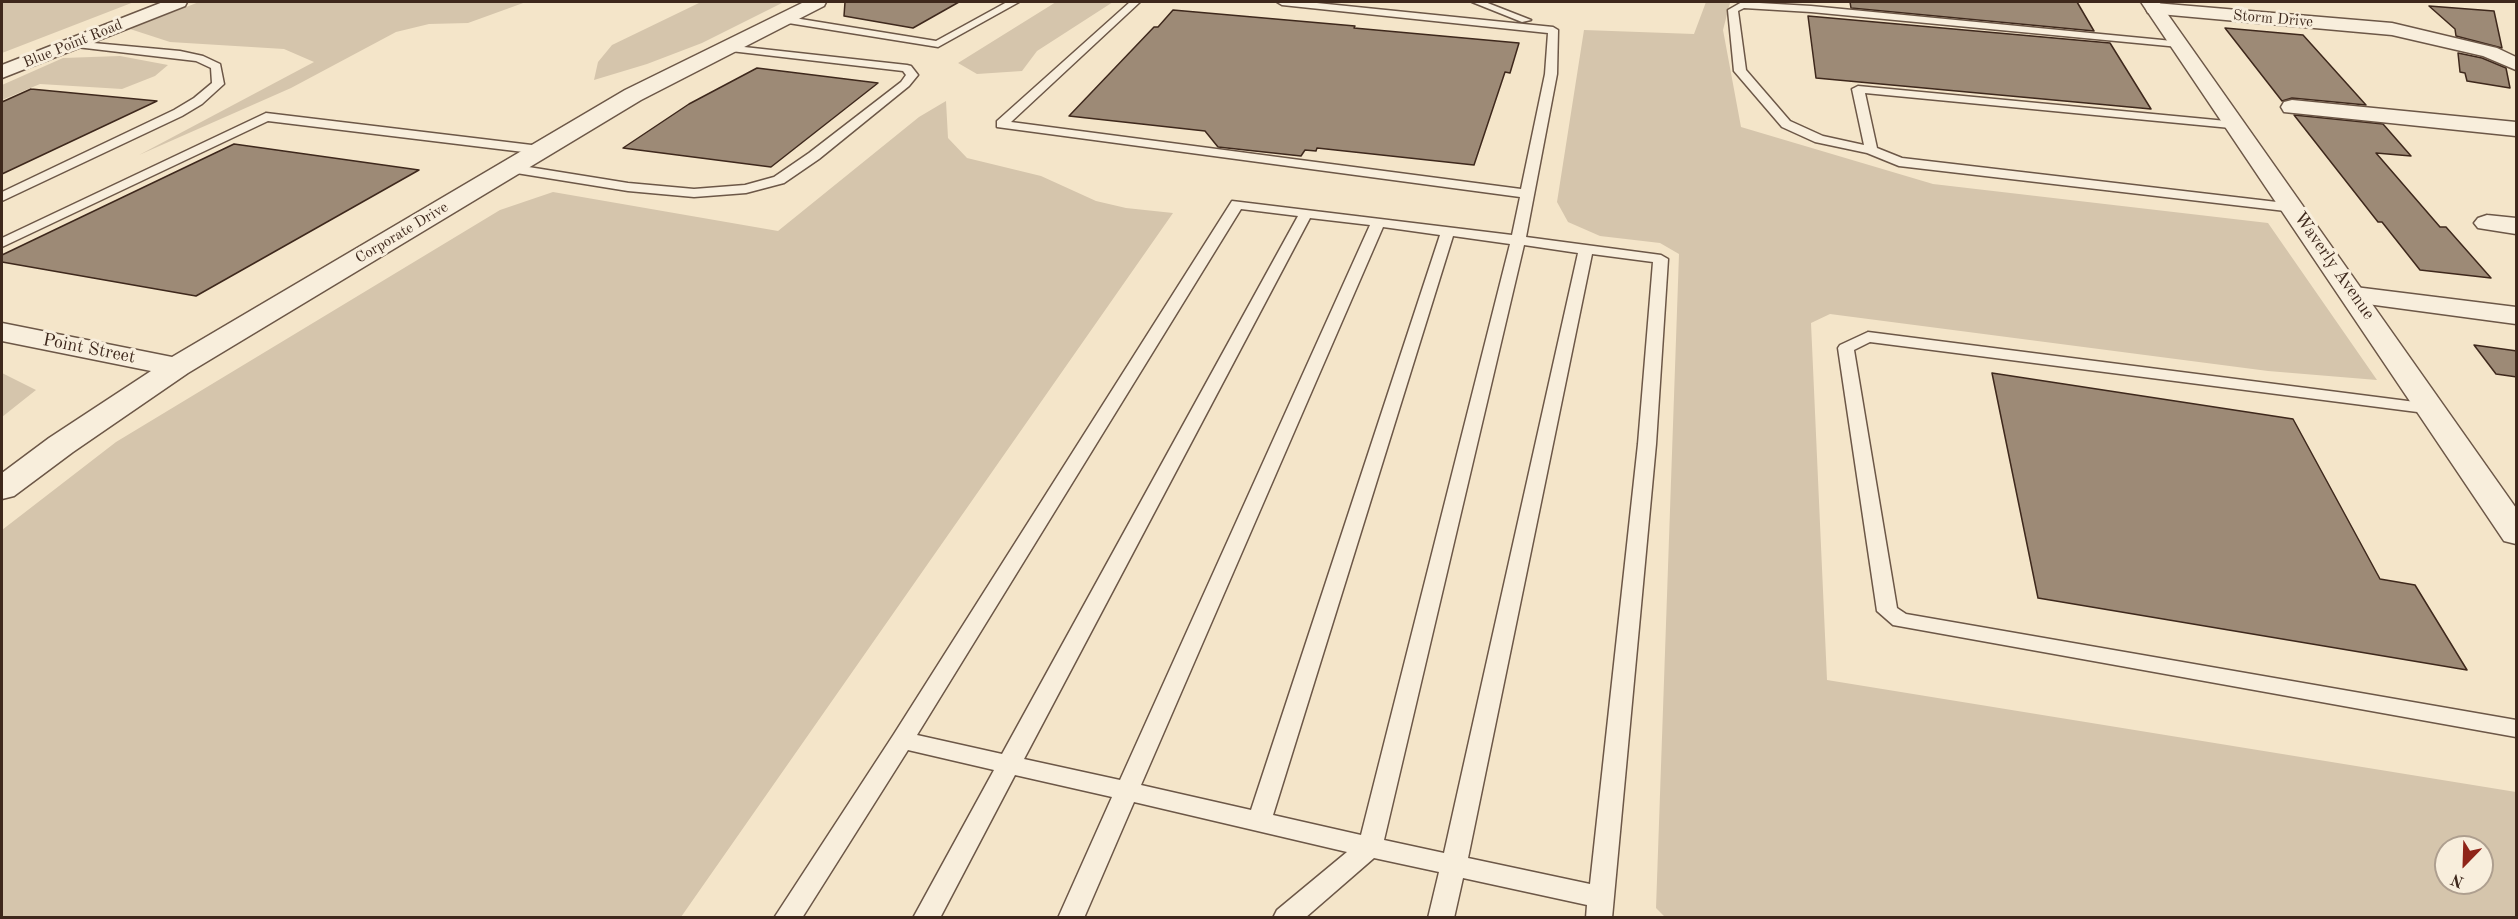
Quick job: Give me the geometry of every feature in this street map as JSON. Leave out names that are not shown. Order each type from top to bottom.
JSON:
[{"type":"street","name":"Blue Point Road","points":[[2,72],[178,2]]},
{"type":"street","name":"Corporate Drive","points":[[2,489],[61,445],[177,367],[540,150],[633,95],[817,2]]},
{"type":"street","name":"Storm Drive","points":[[2153,5],[2391,29],[2490,52],[2517,64]]},
{"type":"street","name":"Waverly Avenue","points":[[2153,5],[2517,533]]},
{"type":"street","points":[[2371,9],[2391,29]]},
{"type":"street","name":"Storm Drive","points":[[2490,52],[2517,48]]},
{"type":"street","points":[[2292,107],[2517,129]]},
{"type":"street","points":[[2487,223],[2517,226]]},
{"type":"street","points":[[2355,296],[2517,316]]},
{"type":"street","name":"Point Street","points":[[2,332],[177,367]]},
{"type":"lane","points":[[782,19],[938,44],[1014,2]]},
{"type":"lane","points":[[1135,2],[1001,124],[1528,194]]},
{"type":"lane","points":[[1282,2],[1549,24]]},
{"type":"lane","points":[[1477,2],[1500,6],[1549,24]]},
{"type":"lane","points":[[2179,44],[1811,9],[1742,5],[1733,10],[1740,71],[1786,124],[1819,139],[1871,150],[1899,162],[2294,208]]},
{"type":"lane","points":[[1286,918],[1370,847],[1518,240],[1551,74],[1549,24]]},
{"type":"lane","points":[[2,197],[178,113],[198,101],[218,84],[216,66],[198,58],[180,54],[72,44]]},
{"type":"lane","points":[[510,168],[628,187],[694,194],[746,189],[779,180],[814,156],[905,84],[912,75],[907,68],[726,48]]},
{"type":"lane","points":[[1871,150],[1858,89],[2237,126]]},
{"type":"lane","points":[[2,243],[266,117],[540,150]]},
{"type":"lane","points":[[787,918],[902,740],[1237,204],[1661,259],[1647,444],[1600,907],[1454,864],[1370,847],[902,740]]},
{"type":"lane","points":[[926,918],[1306,213]]},
{"type":"lane","points":[[1071,918],[1125,791],[1378,222]]},
{"type":"lane","points":[[1259,822],[1449,231]]},
{"type":"lane","points":[[1441,918],[1586,248]]},
{"type":"lane","points":[[2433,409],[1868,337],[1846,348],[1887,610],[1900,620],[2517,729]]},
{"type":"shaded area","points":[[2,2],[134,2],[2,53]]},
{"type":"shaded area","points":[[199,2],[526,2],[468,23],[429,24],[396,32],[291,88],[139,155],[314,62],[284,49],[170,42],[130,29]]},
{"type":"shaded area","points":[[701,2],[784,2],[702,43],[647,64],[594,80],[598,62],[612,45]]},
{"type":"shaded area","points":[[1056,2],[1113,2],[1037,51],[1022,71],[977,74],[958,63]]},
{"type":"shaded area","points":[[1706,2],[1791,2],[1730,3],[1723,30],[1741,127],[1933,184],[2268,223],[2377,380],[2268,371],[1830,314],[1811,323],[1827,680],[2516,792],[2516,917],[1665,917],[1656,908],[1679,254],[1660,243],[1600,236],[1568,222],[1557,202],[1584,30],[1694,34]]},
{"type":"shaded area","points":[[120,56],[168,65],[155,76],[122,89],[40,84],[2,100],[2,85],[63,58]]},
{"type":"shaded area","points":[[946,101],[948,138],[967,158],[1041,176],[1096,201],[1126,208],[1173,213],[681,917],[2,917],[2,530],[116,442],[500,210],[553,192],[778,231],[919,117]]},
{"type":"shaded area","points":[[2,373],[36,390],[2,417]]},
{"type":"building","points":[[845,2],[959,2],[913,28],[844,16]]},
{"type":"building","points":[[1850,2],[2077,2],[2094,31],[1851,8]]},
{"type":"building","points":[[2429,6],[2494,11],[2502,48],[2456,36],[2455,29]]},
{"type":"building","points":[[1173,10],[1519,43],[1510,73],[1505,72],[1474,165],[1317,148],[1316,151],[1305,150],[1301,156],[1218,147],[1205,131],[1069,116]]},
{"type":"building","points":[[1808,16],[2110,43],[2151,109],[1816,78]]},
{"type":"building","points":[[2225,28],[2303,35],[2366,105],[2292,98],[2282,101]]},
{"type":"building","points":[[2458,53],[2482,58],[2506,68],[2510,88],[2467,81],[2465,73],[2460,72]]},
{"type":"building","points":[[757,68],[878,83],[771,167],[623,148],[689,104]]},
{"type":"building","points":[[31,89],[157,101],[2,174],[2,102]]},
{"type":"building","points":[[2294,115],[2383,124],[2411,156],[2376,153],[2440,227],[2446,227],[2491,278],[2420,270],[2382,222],[2378,222]]},
{"type":"building","points":[[234,144],[419,170],[196,296],[2,262],[2,255]]},
{"type":"building","points":[[2474,345],[2517,351],[2517,377],[2496,374]]},
{"type":"building","points":[[1992,373],[2293,419],[2380,579],[2415,585],[2467,670],[2038,598]]}]
